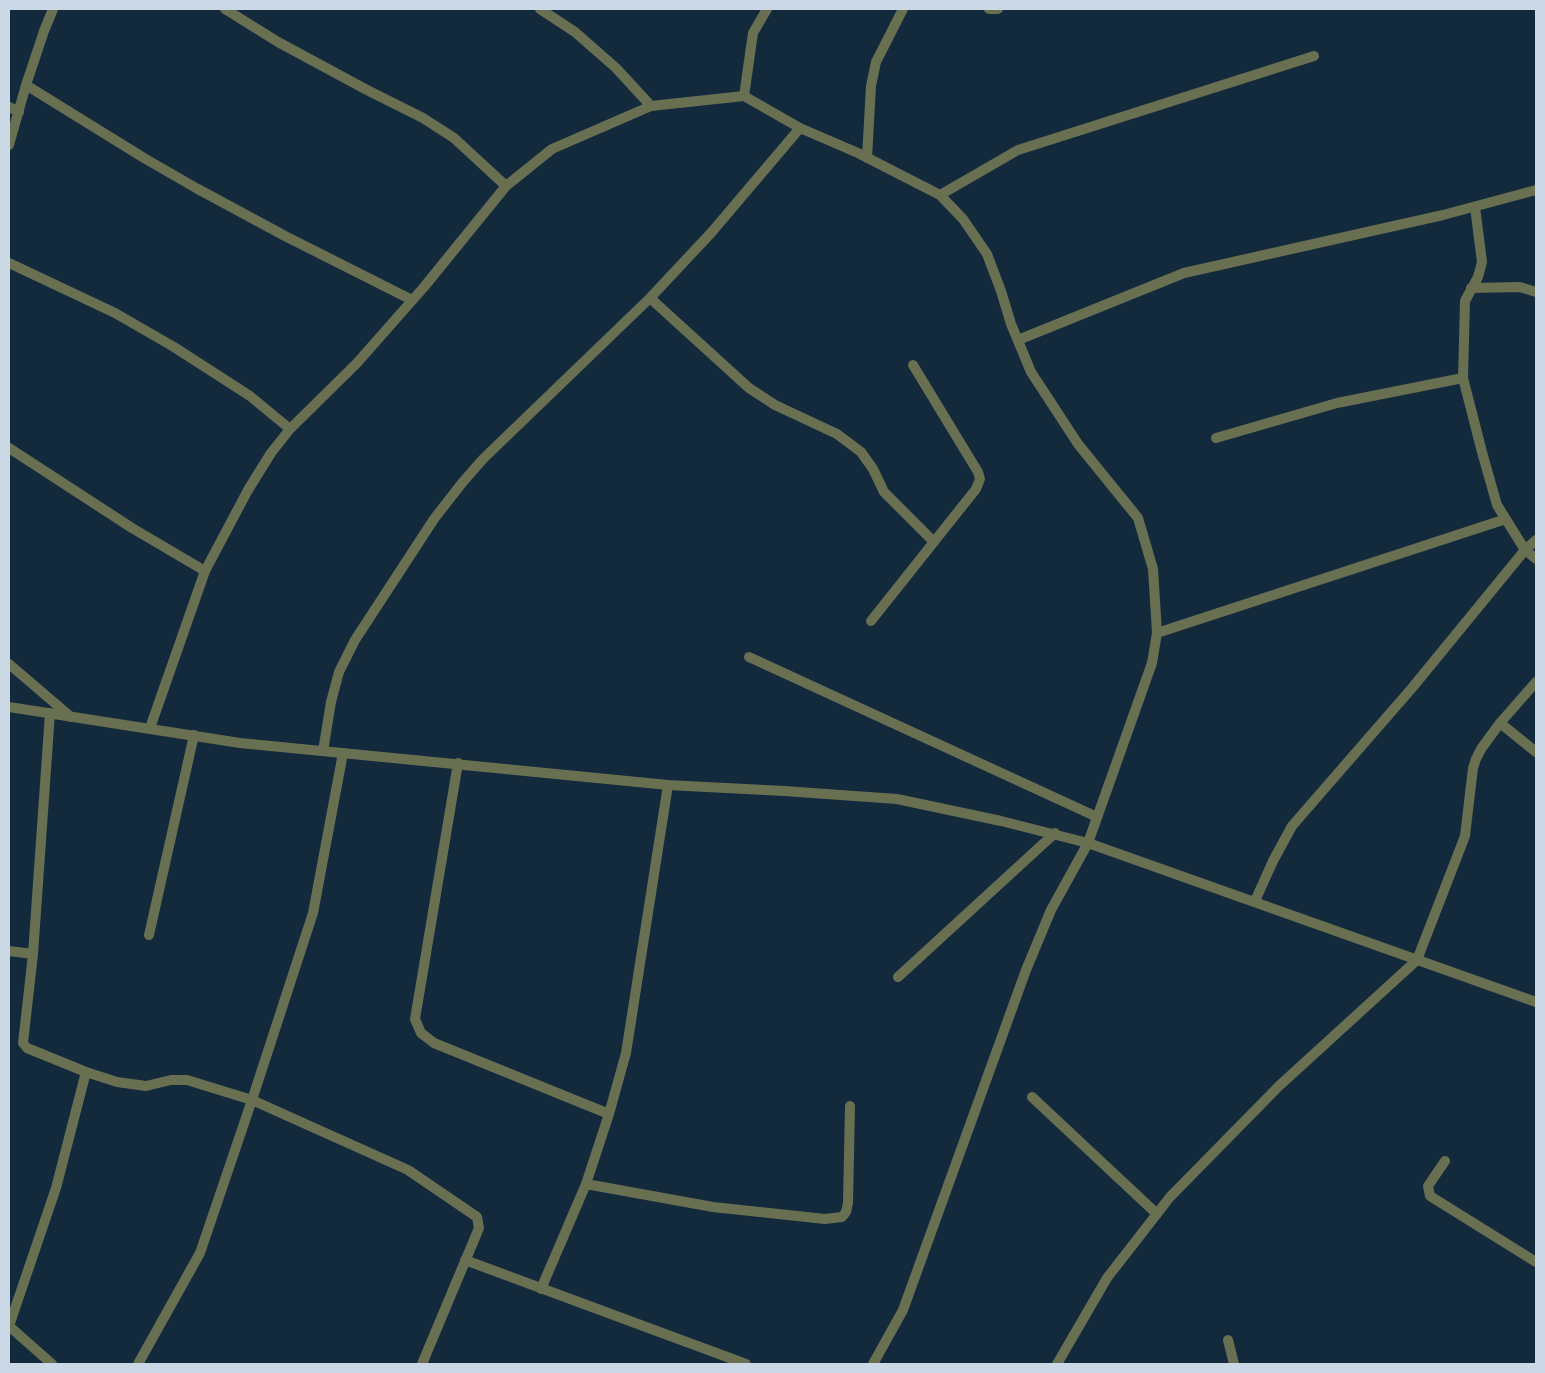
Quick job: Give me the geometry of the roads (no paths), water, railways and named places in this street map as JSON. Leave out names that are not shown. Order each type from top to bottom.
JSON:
[{"type":"street","points":[[9,145],[26,85],[53,9]]},
{"type":"street","points":[[225,9],[278,42],[423,118],[454,138],[506,186]]},
{"type":"street","points":[[540,9],[575,32],[616,68],[651,106]]},
{"type":"street","points":[[744,96],[754,33],[767,9]]},
{"type":"street","points":[[866,158],[871,86],[876,62],[903,9]]},
{"type":"street","points":[[989,9],[998,9]]},
{"type":"street","points":[[940,195],[1018,150],[1314,56]]},
{"type":"street","points":[[26,85],[135,153],[181,179],[285,236],[412,300]]},
{"type":"street","points":[[150,728],[205,571],[248,490],[271,453],[290,429],[357,363],[412,300],[506,186],[552,149],[651,106],[744,96],[800,128],[940,195],[963,219],[987,254],[1031,372],[1078,444],[1138,518],[1153,568],[1157,633],[1152,663],[1088,843],[1047,919],[1026,970],[903,1310],[873,1364]]},
{"type":"street","points":[[9,107],[19,112]]},
{"type":"street","points":[[323,751],[331,702],[339,672],[355,640],[434,519],[483,459],[650,298],[711,233],[800,128]]},
{"type":"street","points":[[1018,340],[1184,274],[1476,207],[1536,190]]},
{"type":"street","points":[[1476,207],[1482,262],[1478,278],[1465,301],[1463,378],[1498,505],[1525,550],[1536,559]]},
{"type":"street","points":[[9,263],[115,312],[250,396],[290,429]]},
{"type":"street","points":[[1471,288],[1520,287],[1536,292]]},
{"type":"street","points":[[650,298],[749,388],[775,405],[837,434],[861,452],[884,492],[933,541]]},
{"type":"street","points":[[870,621],[976,489],[980,479],[978,472],[913,365]]},
{"type":"street","points":[[1216,438],[1338,403],[1463,378]]},
{"type":"street","points":[[9,448],[132,528],[205,571]]},
{"type":"street","points":[[1157,633],[1506,519]]},
{"type":"street","points":[[1255,901],[1273,861],[1292,826],[1412,688],[1525,550],[1536,540]]},
{"type":"street","points":[[749,657],[1097,817]]},
{"type":"street","points":[[9,664],[71,717]]},
{"type":"street","points":[[1057,1364],[1107,1278],[1170,1197],[1279,1086],[1418,960],[1465,836],[1473,768],[1476,759],[1500,723],[1536,682]]},
{"type":"street","points":[[9,707],[240,743],[668,785],[897,799],[1055,833],[1088,843],[1536,1002]]},
{"type":"street","points":[[50,713],[33,954],[23,1043],[27,1048],[86,1072],[117,1082],[146,1086],[171,1080],[187,1080],[252,1100],[408,1170],[477,1217],[479,1228],[422,1364]]},
{"type":"street","points":[[1500,723],[1536,752]]},
{"type":"street","points":[[149,935],[194,735]]},
{"type":"street","points":[[138,1364],[200,1253],[252,1100],[313,913],[343,752]]},
{"type":"street","points":[[458,764],[415,1020],[421,1033],[434,1043],[609,1114]]},
{"type":"street","points":[[540,1289],[586,1184],[626,1054],[668,785]]},
{"type":"street","points":[[898,977],[1055,833]]},
{"type":"street","points":[[9,950],[33,954]]},
{"type":"street","points":[[52,1364],[9,1326],[56,1188],[86,1072]]},
{"type":"street","points":[[1032,1097],[1157,1214]]},
{"type":"street","points":[[586,1184],[714,1207],[825,1220],[842,1217],[846,1212],[848,1203],[850,1106]]},
{"type":"street","points":[[1445,1161],[1428,1186],[1430,1196],[1536,1262]]},
{"type":"street","points":[[465,1260],[746,1364]]},
{"type":"street","points":[[1228,1340],[1234,1364]]}]
